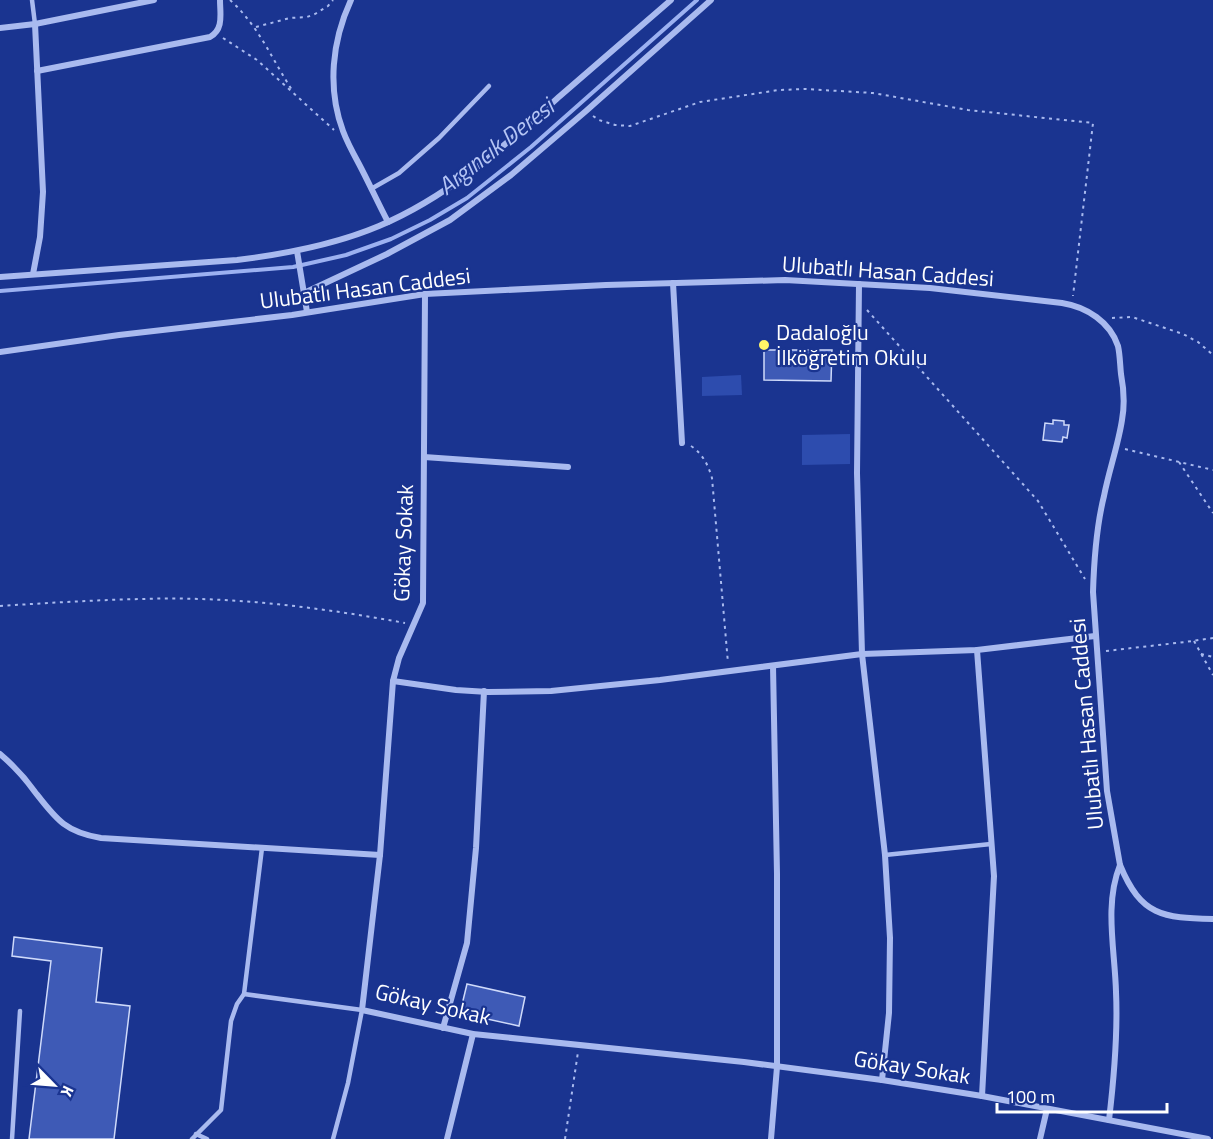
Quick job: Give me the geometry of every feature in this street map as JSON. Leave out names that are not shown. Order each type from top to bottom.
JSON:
[{"type":"street","points":[[0,28],[35,24],[154,0]]},
{"type":"street","points":[[37,71],[207,38],[216,33],[220,26],[220,0]]},
{"type":"street","points":[[351,0],[338,37],[334,68],[335,100],[348,144],[388,222]]},
{"type":"street","points":[[0,277],[237,260],[297,251],[360,234],[420,206],[488,160],[671,0]]},
{"type":"street","points":[[304,293],[387,254],[450,220],[511,175],[711,0]]},
{"type":"street","points":[[33,274],[40,237],[43,192],[35,24]]},
{"type":"street","points":[[297,251],[307,312]]},
{"type":"street","name":"Ulubatlı Hasan Caddesi","points":[[0,352],[307,312],[425,294],[606,285],[785,280],[930,288],[1072,305],[1091,313],[1110,332],[1118,348],[1125,398],[1117,447],[1099,517],[1092,592],[1107,791],[1120,865],[1135,893],[1154,910],[1171,916],[1213,919]]},
{"type":"street","points":[[673,284],[682,443]]},
{"type":"street","points":[[859,284],[857,473],[862,654],[888,896],[889,1013],[882,1080]]},
{"type":"street","name":"Gökay Sokak","points":[[425,294],[423,603],[399,658],[393,681],[380,855],[362,1010],[473,1034],[882,1080],[981,1096],[1208,1139]]},
{"type":"street","points":[[424,457],[568,467]]},
{"type":"street","points":[[393,681],[456,690],[551,691],[729,672],[862,654],[977,650],[1095,636]]},
{"type":"street","points":[[977,650],[994,876],[981,1096]]},
{"type":"street","points":[[771,1139],[777,1067],[777,874],[773,666]]},
{"type":"street","points":[[443,1028],[467,944],[476,848],[484,691]]},
{"type":"street","points":[[0,754],[22,776],[54,816],[81,833],[101,838],[380,855]]},
{"type":"street","points":[[1109,1120],[1117,1027],[1111,902],[1120,865]]},
{"type":"street","points":[[447,1139],[473,1034]]},
{"type":"street","points":[[1040,1139],[1047,1109]]},
{"type":"lane","points":[[32,0],[35,24]]},
{"type":"lane","points":[[371,189],[399,173],[439,138],[489,86]]},
{"type":"lane","points":[[885,855],[991,844]]},
{"type":"lane","points":[[192,1139],[221,1110],[231,1021],[237,1004],[244,994],[262,848]]},
{"type":"lane","points":[[244,994],[362,1010],[348,1083],[333,1139]]},
{"type":"lane","points":[[12,1139],[20,1011]]},
{"type":"lane","points":[[196,1134],[207,1139]]},
{"type":"path","points":[[230,0],[255,27],[295,95]]},
{"type":"path","points":[[255,27],[290,18],[307,17],[328,6],[333,0]]},
{"type":"path","points":[[216,33],[257,60],[348,144]]},
{"type":"path","points":[[586,111],[607,123],[630,126],[700,102],[779,90],[831,89],[883,94],[968,110],[1093,123],[1072,305]]},
{"type":"path","points":[[859,301],[1038,501],[1092,592]]},
{"type":"path","points":[[1099,319],[1132,317],[1191,337],[1213,355]]},
{"type":"path","points":[[682,443],[693,447],[700,453],[712,478],[729,672]]},
{"type":"path","points":[[1117,447],[1213,470]]},
{"type":"path","points":[[1179,462],[1213,513]]},
{"type":"path","points":[[0,606],[143,598],[229,601],[320,609],[414,624]]},
{"type":"path","points":[[1096,652],[1213,638]]},
{"type":"path","points":[[1194,641],[1213,675]]},
{"type":"path","points":[[1201,654],[1213,657]]},
{"type":"path","points":[[565,1139],[579,1046]]},
{"type":"shaded area","points":[[741,375],[742,395],[702,396],[702,377]]},
{"type":"shaded area","points":[[850,434],[850,464],[802,465],[802,435]]},
{"type":"building","points":[[764,350],[832,350],[831,381],[764,380]]},
{"type":"building","points":[[1053,420],[1064,421],[1064,425],[1069,425],[1067,438],[1063,437],[1062,442],[1043,440],[1045,423],[1053,424]]},
{"type":"building","points":[[14,937],[102,948],[96,1002],[130,1006],[114,1139],[29,1139],[51,961],[12,956]]},
{"type":"building","points":[[467,984],[525,997],[519,1026],[460,1013]]},
{"type":"waterway","name":"Argıncık Deresi","points":[[0,291],[293,267],[346,255],[391,239],[467,198],[531,147],[697,0]]},
{"type":"place","name":"Dadaloğlu İlköğretim Okulu","points":[[764,345]]}]
